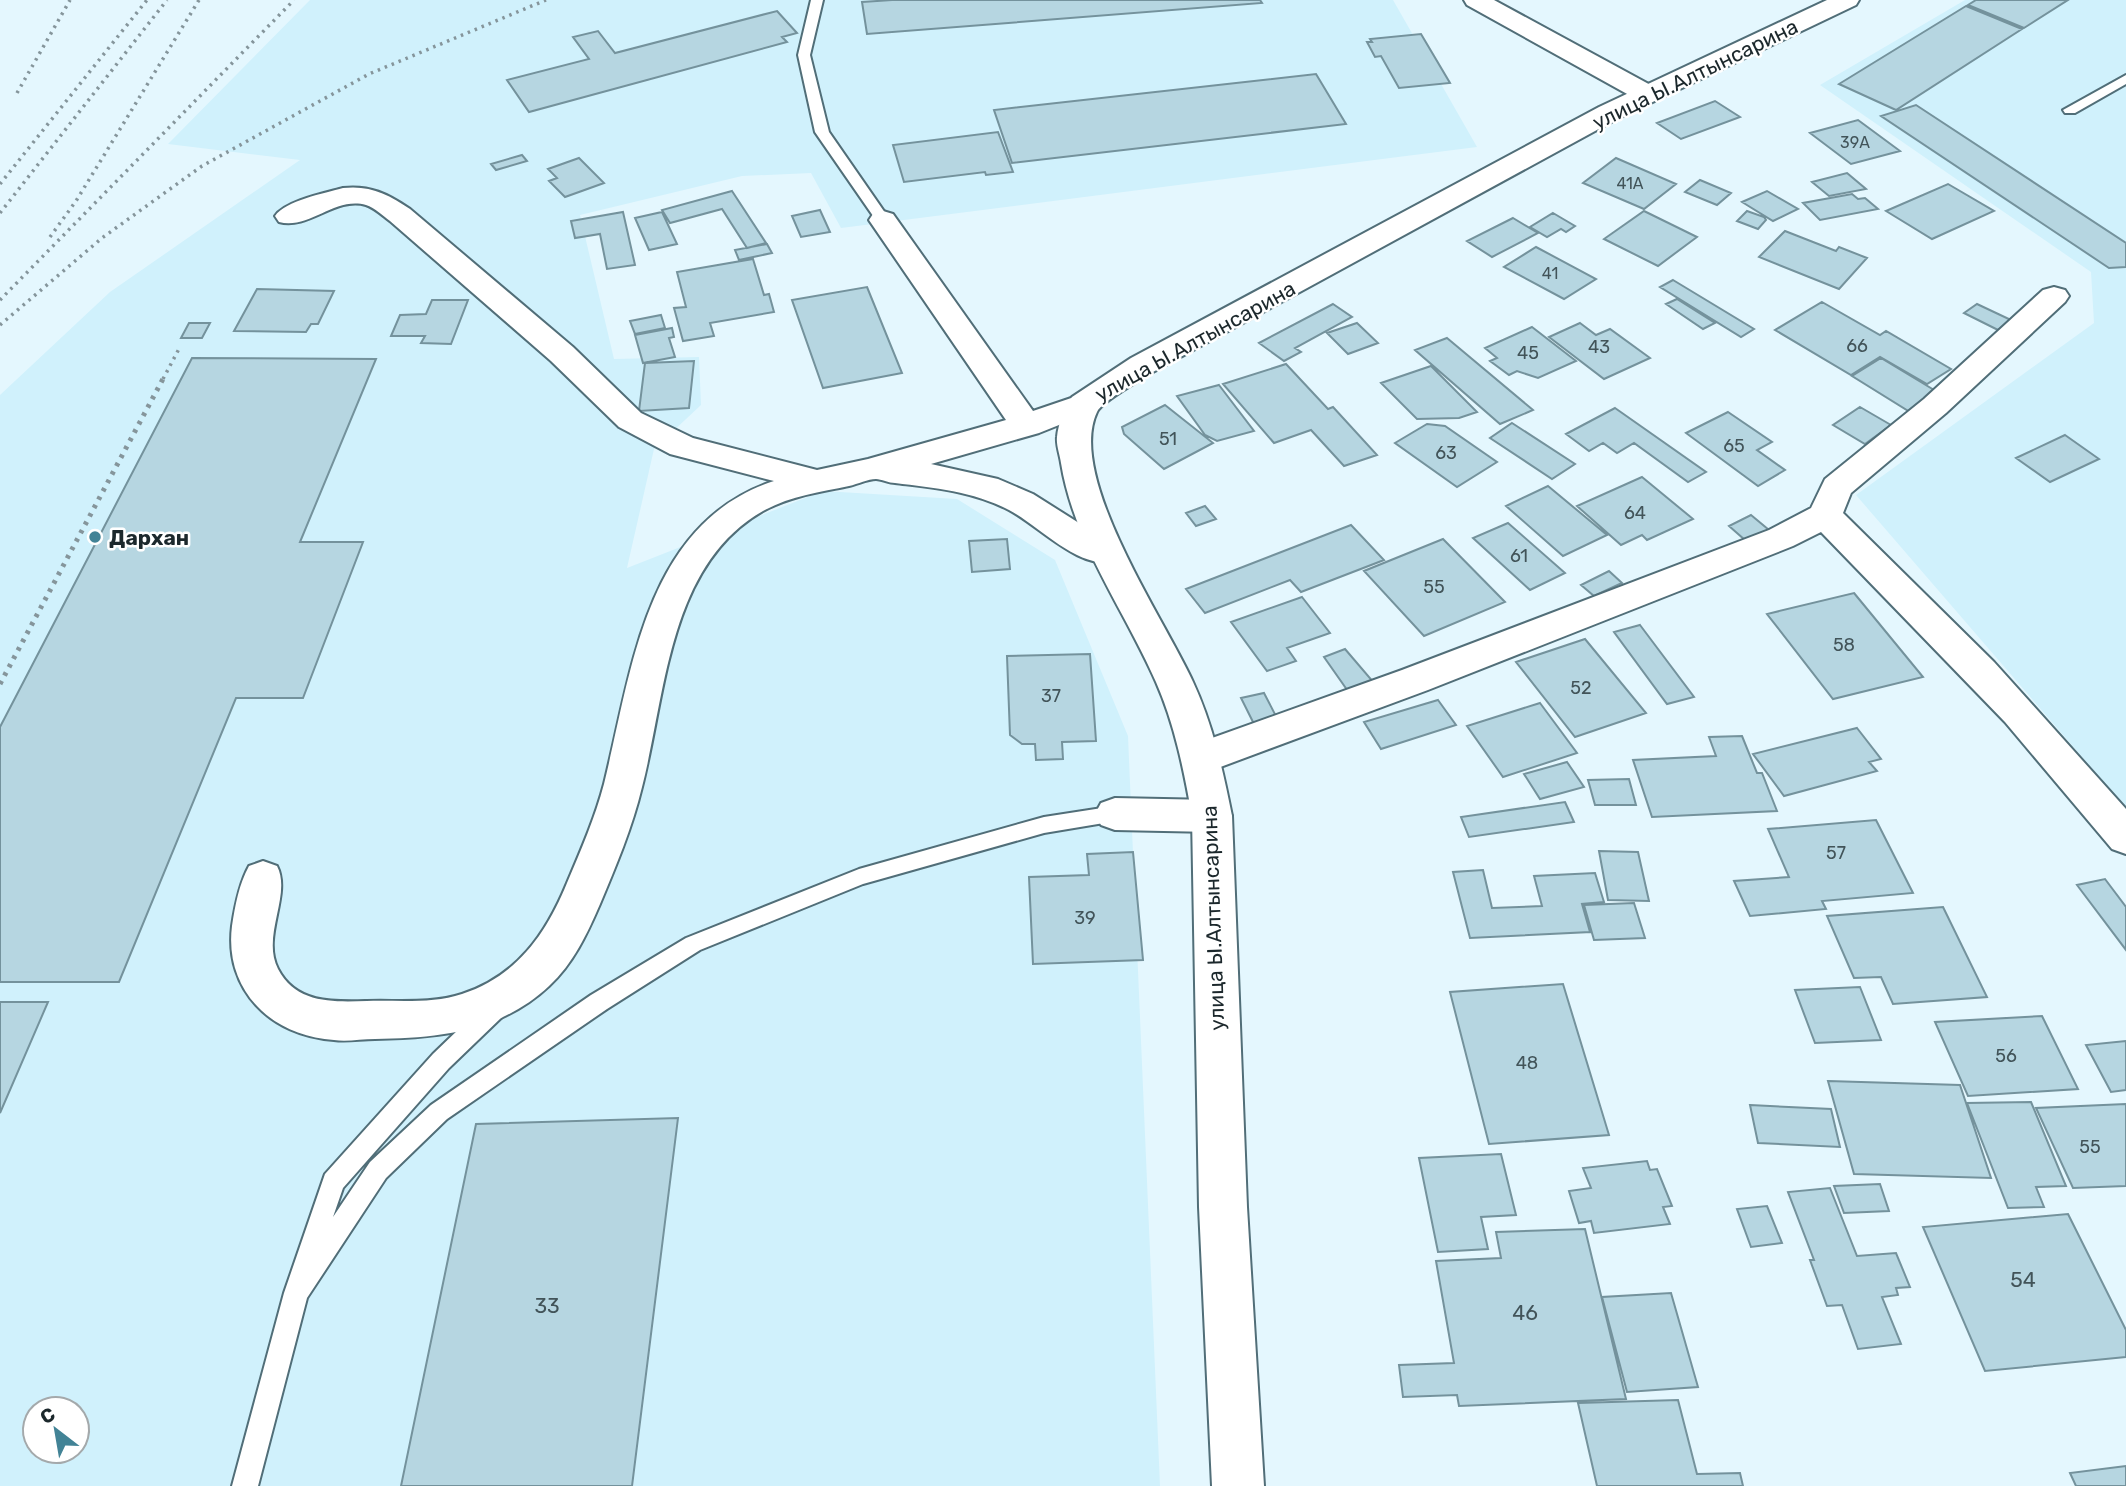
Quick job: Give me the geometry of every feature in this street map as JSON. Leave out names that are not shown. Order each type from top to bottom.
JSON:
[{"type":"street","points":[[1476,0],[1647,94]]},
{"type":"street","name":"улица Ы.Алтынсарина","points":[[1238,1486],[1223,1208],[1212,816],[1201,758],[1171,673],[1149,626],[1107,552],[1083,494],[1073,437],[1083,404],[1142,365],[1647,94],[1847,0]]},
{"type":"street","points":[[289,216],[331,200],[362,196],[376,199],[400,215],[562,354],[630,420],[682,446],[812,481]]},
{"type":"street","points":[[883,220],[1027,426]]},
{"type":"street","points":[[1201,758],[1415,680],[1782,538],[1825,515],[1837,487],[1935,406],[2054,296]]},
{"type":"street","points":[[263,878],[249,939],[257,968],[271,995],[291,1009],[329,1021],[418,1019],[462,1013],[518,986],[546,963],[567,932],[612,824],[657,639],[693,555],[721,525],[742,508],[780,490],[1027,426],[1083,404]]},
{"type":"street","points":[[861,471],[915,472],[954,478],[1035,510],[1081,543],[1107,552]]},
{"type":"street","points":[[1825,515],[1956,644],[2072,771],[2126,838]]},
{"type":"street","points":[[1115,814],[1212,816]]},
{"type":"lane","points":[[817,0],[804,55],[822,132],[883,220]]},
{"type":"lane","points":[[2070,110],[2126,79]]},
{"type":"lane","points":[[296,1293],[378,1170],[439,1112],[599,1002],[693,944],[859,877],[1044,825],[1115,814]]},
{"type":"lane","points":[[245,1486],[296,1293],[333,1182],[441,1061],[518,986]]},
{"type":"shaded area","points":[[310,0],[1393,0],[1477,147],[841,228],[811,173],[742,176],[580,215],[614,359],[699,357],[701,405],[654,449],[627,568],[823,491],[957,499],[1055,560],[1128,736],[1160,1486],[0,1486],[0,395],[110,292],[300,160],[168,144]]},
{"type":"shaded area","points":[[1965,0],[2126,0],[2126,808],[1856,495],[2094,323],[2091,272],[1820,85]]},
{"type":"building","points":[[1260,0],[1262,3],[867,34],[862,2]]},
{"type":"building","points":[[1976,0],[2068,0],[2024,28],[1968,5]]},
{"type":"building","points":[[1966,6],[2022,29],[1896,110],[1839,84]]},
{"type":"building","points":[[777,11],[797,33],[782,37],[787,42],[529,112],[507,80],[589,59],[573,37],[598,31],[615,53]]},
{"type":"building","points":[[1421,34],[1450,83],[1399,88],[1381,56],[1375,57],[1367,42],[1372,42],[1370,39]]},
{"type":"building","points":[[1316,74],[1346,124],[1012,163],[994,110]]},
{"type":"building","points":[[1715,101],[1740,117],[1681,139],[1657,123]]},
{"type":"building","points":[[1916,105],[2126,243],[2126,267],[2109,268],[1881,116]]},
{"type":"building","points":[[1858,120],[1900,151],[1851,164],[1810,133]]},
{"type":"building","points":[[998,132],[1013,172],[986,175],[985,172],[904,182],[893,145]]},
{"type":"building","points":[[522,155],[527,161],[496,170],[491,164]]},
{"type":"building","points":[[579,158],[604,183],[565,197],[549,181],[557,178],[548,169]]},
{"type":"building","points":[[1616,158],[1676,184],[1644,209],[1583,183]]},
{"type":"building","points":[[1847,173],[1866,189],[1829,196],[1812,182]]},
{"type":"building","points":[[1700,180],[1731,193],[1717,205],[1685,192]]},
{"type":"building","points":[[1948,184],[1994,211],[1932,239],[1886,211]]},
{"type":"building","points":[[732,191],[766,243],[747,248],[722,209],[670,223],[662,210]]},
{"type":"building","points":[[1767,191],[1798,209],[1773,221],[1742,202]]},
{"type":"building","points":[[1852,194],[1858,199],[1865,198],[1878,209],[1820,220],[1803,203]]},
{"type":"building","points":[[820,210],[830,232],[801,237],[792,216]]},
{"type":"building","points":[[1644,211],[1697,237],[1658,266],[1604,239]]},
{"type":"building","points":[[1747,211],[1766,220],[1758,229],[1737,221]]},
{"type":"building","points":[[623,212],[635,265],[607,269],[600,234],[575,238],[571,221]]},
{"type":"building","points":[[662,212],[677,244],[649,250],[635,218]]},
{"type":"building","points":[[1553,213],[1575,226],[1566,232],[1561,229],[1547,237],[1530,227]]},
{"type":"building","points":[[1513,218],[1538,233],[1492,257],[1467,241]]},
{"type":"building","points":[[1785,231],[1836,251],[1839,247],[1867,258],[1839,289],[1759,257]]},
{"type":"building","points":[[767,244],[772,253],[739,260],[735,250]]},
{"type":"building","points":[[1536,247],[1596,279],[1564,299],[1504,267]]},
{"type":"building","points":[[753,259],[764,295],[769,294],[774,312],[710,323],[714,336],[683,341],[674,308],[686,307],[677,272]]},
{"type":"building","points":[[1673,280],[1754,329],[1741,337],[1660,287]]},
{"type":"building","points":[[867,287],[902,373],[823,388],[792,300]]},
{"type":"building","points":[[257,289],[334,291],[318,324],[311,324],[306,332],[234,331]]},
{"type":"building","points":[[1677,299],[1715,323],[1703,329],[1666,304]]},
{"type":"building","points":[[432,300],[468,300],[451,344],[421,343],[425,336],[391,336],[400,315],[426,314]]},
{"type":"building","points":[[1822,302],[1880,335],[1886,331],[1951,369],[1927,384],[1880,357],[1851,375],[1775,330]]},
{"type":"building","points":[[1333,304],[1352,317],[1295,348],[1301,352],[1284,361],[1259,343]]},
{"type":"building","points":[[1977,304],[2011,320],[1998,330],[1964,313]]},
{"type":"building","points":[[661,315],[665,328],[635,334],[630,321]]},
{"type":"building","points":[[189,323],[210,323],[202,338],[181,338]]},
{"type":"building","points":[[1357,323],[1378,343],[1348,354],[1327,333]]},
{"type":"building","points":[[1580,323],[1596,335],[1610,329],[1650,358],[1604,379],[1549,337]]},
{"type":"building","points":[[1532,327],[1576,361],[1538,378],[1517,371],[1509,375],[1490,361],[1497,358],[1485,348]]},
{"type":"building","points":[[672,328],[674,337],[669,338],[675,357],[643,363],[635,335]]},
{"type":"building","points":[[1447,338],[1533,410],[1500,424],[1415,350]]},
{"type":"building","points":[[192,358],[376,359],[300,542],[363,542],[303,698],[236,698],[119,982],[0,982],[0,727]]},
{"type":"building","points":[[1881,358],[1939,393],[1910,412],[1852,376]]},
{"type":"building","points":[[694,361],[689,408],[639,411],[645,363]]},
{"type":"building","points":[[1286,364],[1328,409],[1333,407],[1377,455],[1344,466],[1311,430],[1274,443],[1223,384]]},
{"type":"building","points":[[1431,366],[1477,412],[1459,418],[1417,419],[1381,383]]},
{"type":"building","points":[[1219,385],[1254,431],[1217,441],[1205,435],[1177,396]]},
{"type":"building","points":[[1165,405],[1213,443],[1164,469],[1124,434],[1122,427]]},
{"type":"building","points":[[1860,407],[1891,425],[1865,444],[1833,425]]},
{"type":"building","points":[[1615,408],[1706,472],[1688,482],[1634,443],[1617,453],[1603,443],[1589,451],[1566,434]]},
{"type":"building","points":[[1728,412],[1772,442],[1757,450],[1785,470],[1758,486],[1686,433]]},
{"type":"building","points":[[1512,423],[1575,464],[1552,479],[1490,438]]},
{"type":"building","points":[[1427,424],[1445,426],[1497,462],[1457,487],[1395,443]]},
{"type":"building","points":[[2065,435],[2099,459],[2050,482],[2016,458]]},
{"type":"building","points":[[1642,477],[1693,519],[1647,540],[1642,535],[1621,545],[1577,506]]},
{"type":"building","points":[[1548,486],[1607,535],[1563,556],[1506,506]]},
{"type":"building","points":[[1205,506],[1216,519],[1196,526],[1186,513]]},
{"type":"building","points":[[1751,515],[1769,530],[1745,540],[1729,526]]},
{"type":"building","points":[[1508,523],[1565,573],[1530,590],[1473,538]]},
{"type":"building","points":[[1351,525],[1384,560],[1301,592],[1290,580],[1205,613],[1186,589]]},
{"type":"building","points":[[1007,539],[1010,569],[972,572],[969,541]]},
{"type":"building","points":[[1443,539],[1505,602],[1424,636],[1364,571]]},
{"type":"building","points":[[1609,571],[1622,583],[1594,596],[1581,585]]},
{"type":"building","points":[[1854,593],[1923,677],[1833,699],[1767,614]]},
{"type":"building","points":[[1302,597],[1330,633],[1287,648],[1296,661],[1267,671],[1231,622]]},
{"type":"building","points":[[1640,625],[1694,697],[1667,704],[1614,632]]},
{"type":"building","points":[[1585,639],[1646,713],[1575,737],[1516,662]]},
{"type":"building","points":[[1345,649],[1375,684],[1350,694],[1324,657]]},
{"type":"building","points":[[1090,654],[1096,741],[1062,742],[1063,759],[1036,760],[1035,744],[1022,744],[1010,735],[1007,656]]},
{"type":"building","points":[[1264,693],[1278,720],[1255,726],[1241,698]]},
{"type":"building","points":[[1438,700],[1456,725],[1381,749],[1364,722]]},
{"type":"building","points":[[1540,703],[1577,753],[1503,777],[1467,726]]},
{"type":"building","points":[[1857,728],[1881,759],[1869,762],[1877,771],[1784,796],[1753,754]]},
{"type":"building","points":[[1742,736],[1757,773],[1762,773],[1777,811],[1652,817],[1633,760],[1716,756],[1709,737]]},
{"type":"building","points":[[1567,762],[1584,787],[1540,799],[1524,774]]},
{"type":"building","points":[[1629,779],[1636,805],[1595,805],[1588,780]]},
{"type":"building","points":[[1565,802],[1574,822],[1469,837],[1461,817]]},
{"type":"building","points":[[1876,820],[1913,893],[1822,901],[1826,909],[1750,916],[1734,881],[1789,877],[1768,829]]},
{"type":"building","points":[[1599,851],[1638,852],[1649,901],[1608,900]]},
{"type":"building","points":[[1133,852],[1143,960],[1033,964],[1029,877],[1089,875],[1087,854]]},
{"type":"building","points":[[1483,870],[1492,908],[1542,906],[1534,876],[1595,873],[1604,902],[1582,904],[1590,932],[1470,938],[1453,872]]},
{"type":"building","points":[[2105,879],[2126,907],[2126,950],[2077,885]]},
{"type":"building","points":[[1634,903],[1645,938],[1594,940],[1584,905]]},
{"type":"building","points":[[1943,907],[1987,997],[1893,1004],[1881,977],[1854,978],[1827,916]]},
{"type":"building","points":[[1563,984],[1609,1135],[1489,1144],[1450,992]]},
{"type":"building","points":[[1860,987],[1881,1040],[1815,1043],[1795,990]]},
{"type":"building","points":[[0,1002],[48,1002],[0,1113]]},
{"type":"building","points":[[2042,1016],[2078,1089],[1968,1096],[1935,1022]]},
{"type":"building","points":[[2126,1041],[2126,1090],[2111,1092],[2086,1045]]},
{"type":"building","points":[[1828,1081],[1960,1085],[1991,1178],[1854,1174]]},
{"type":"building","points":[[2031,1102],[2066,1186],[2036,1187],[2044,1207],[2008,1208],[1967,1103]]},
{"type":"building","points":[[2126,1104],[2126,1186],[2073,1188],[2036,1108]]},
{"type":"building","points":[[1750,1105],[1831,1109],[1840,1147],[1758,1143]]},
{"type":"building","points":[[678,1118],[632,1486],[401,1486],[476,1124]]},
{"type":"building","points":[[1501,1154],[1516,1215],[1481,1217],[1488,1249],[1438,1252],[1419,1158]]},
{"type":"building","points":[[1647,1161],[1650,1170],[1657,1169],[1672,1206],[1663,1207],[1670,1224],[1594,1233],[1591,1221],[1579,1223],[1569,1191],[1591,1188],[1583,1168]]},
{"type":"building","points":[[1880,1184],[1889,1211],[1844,1213],[1834,1186]]},
{"type":"building","points":[[1830,1188],[1857,1256],[1896,1253],[1910,1287],[1896,1288],[1898,1295],[1882,1297],[1901,1344],[1858,1349],[1842,1305],[1827,1306],[1810,1260],[1814,1260],[1788,1192]]},
{"type":"building","points":[[1767,1206],[1782,1243],[1751,1247],[1737,1209]]},
{"type":"building","points":[[2068,1214],[2126,1330],[2126,1357],[1985,1371],[1923,1227]]},
{"type":"building","points":[[1585,1229],[1626,1399],[1459,1406],[1457,1395],[1403,1397],[1399,1365],[1454,1363],[1436,1261],[1501,1258],[1496,1232]]},
{"type":"building","points":[[1671,1293],[1698,1387],[1627,1392],[1602,1297]]},
{"type":"building","points":[[1678,1400],[1697,1474],[1740,1473],[1743,1486],[1597,1486],[1578,1403]]},
{"type":"building","points":[[2126,1466],[2126,1486],[2076,1486],[2070,1473]]},
{"type":"railway","points":[[17,93],[70,0]]},
{"type":"railway","points":[[0,184],[147,0]]},
{"type":"railway","points":[[0,213],[167,0]]},
{"type":"railway","points":[[50,237],[76,201],[199,0]]},
{"type":"railway","points":[[0,300],[294,0]]},
{"type":"railway","points":[[0,325],[102,238],[202,166],[369,74],[546,0]]},
{"type":"railway","points":[[163,379],[180,347]]},
{"type":"railway","points":[[0,684],[164,377]]},
{"type":"place","name":"Дархан","points":[[95,537]]}]
